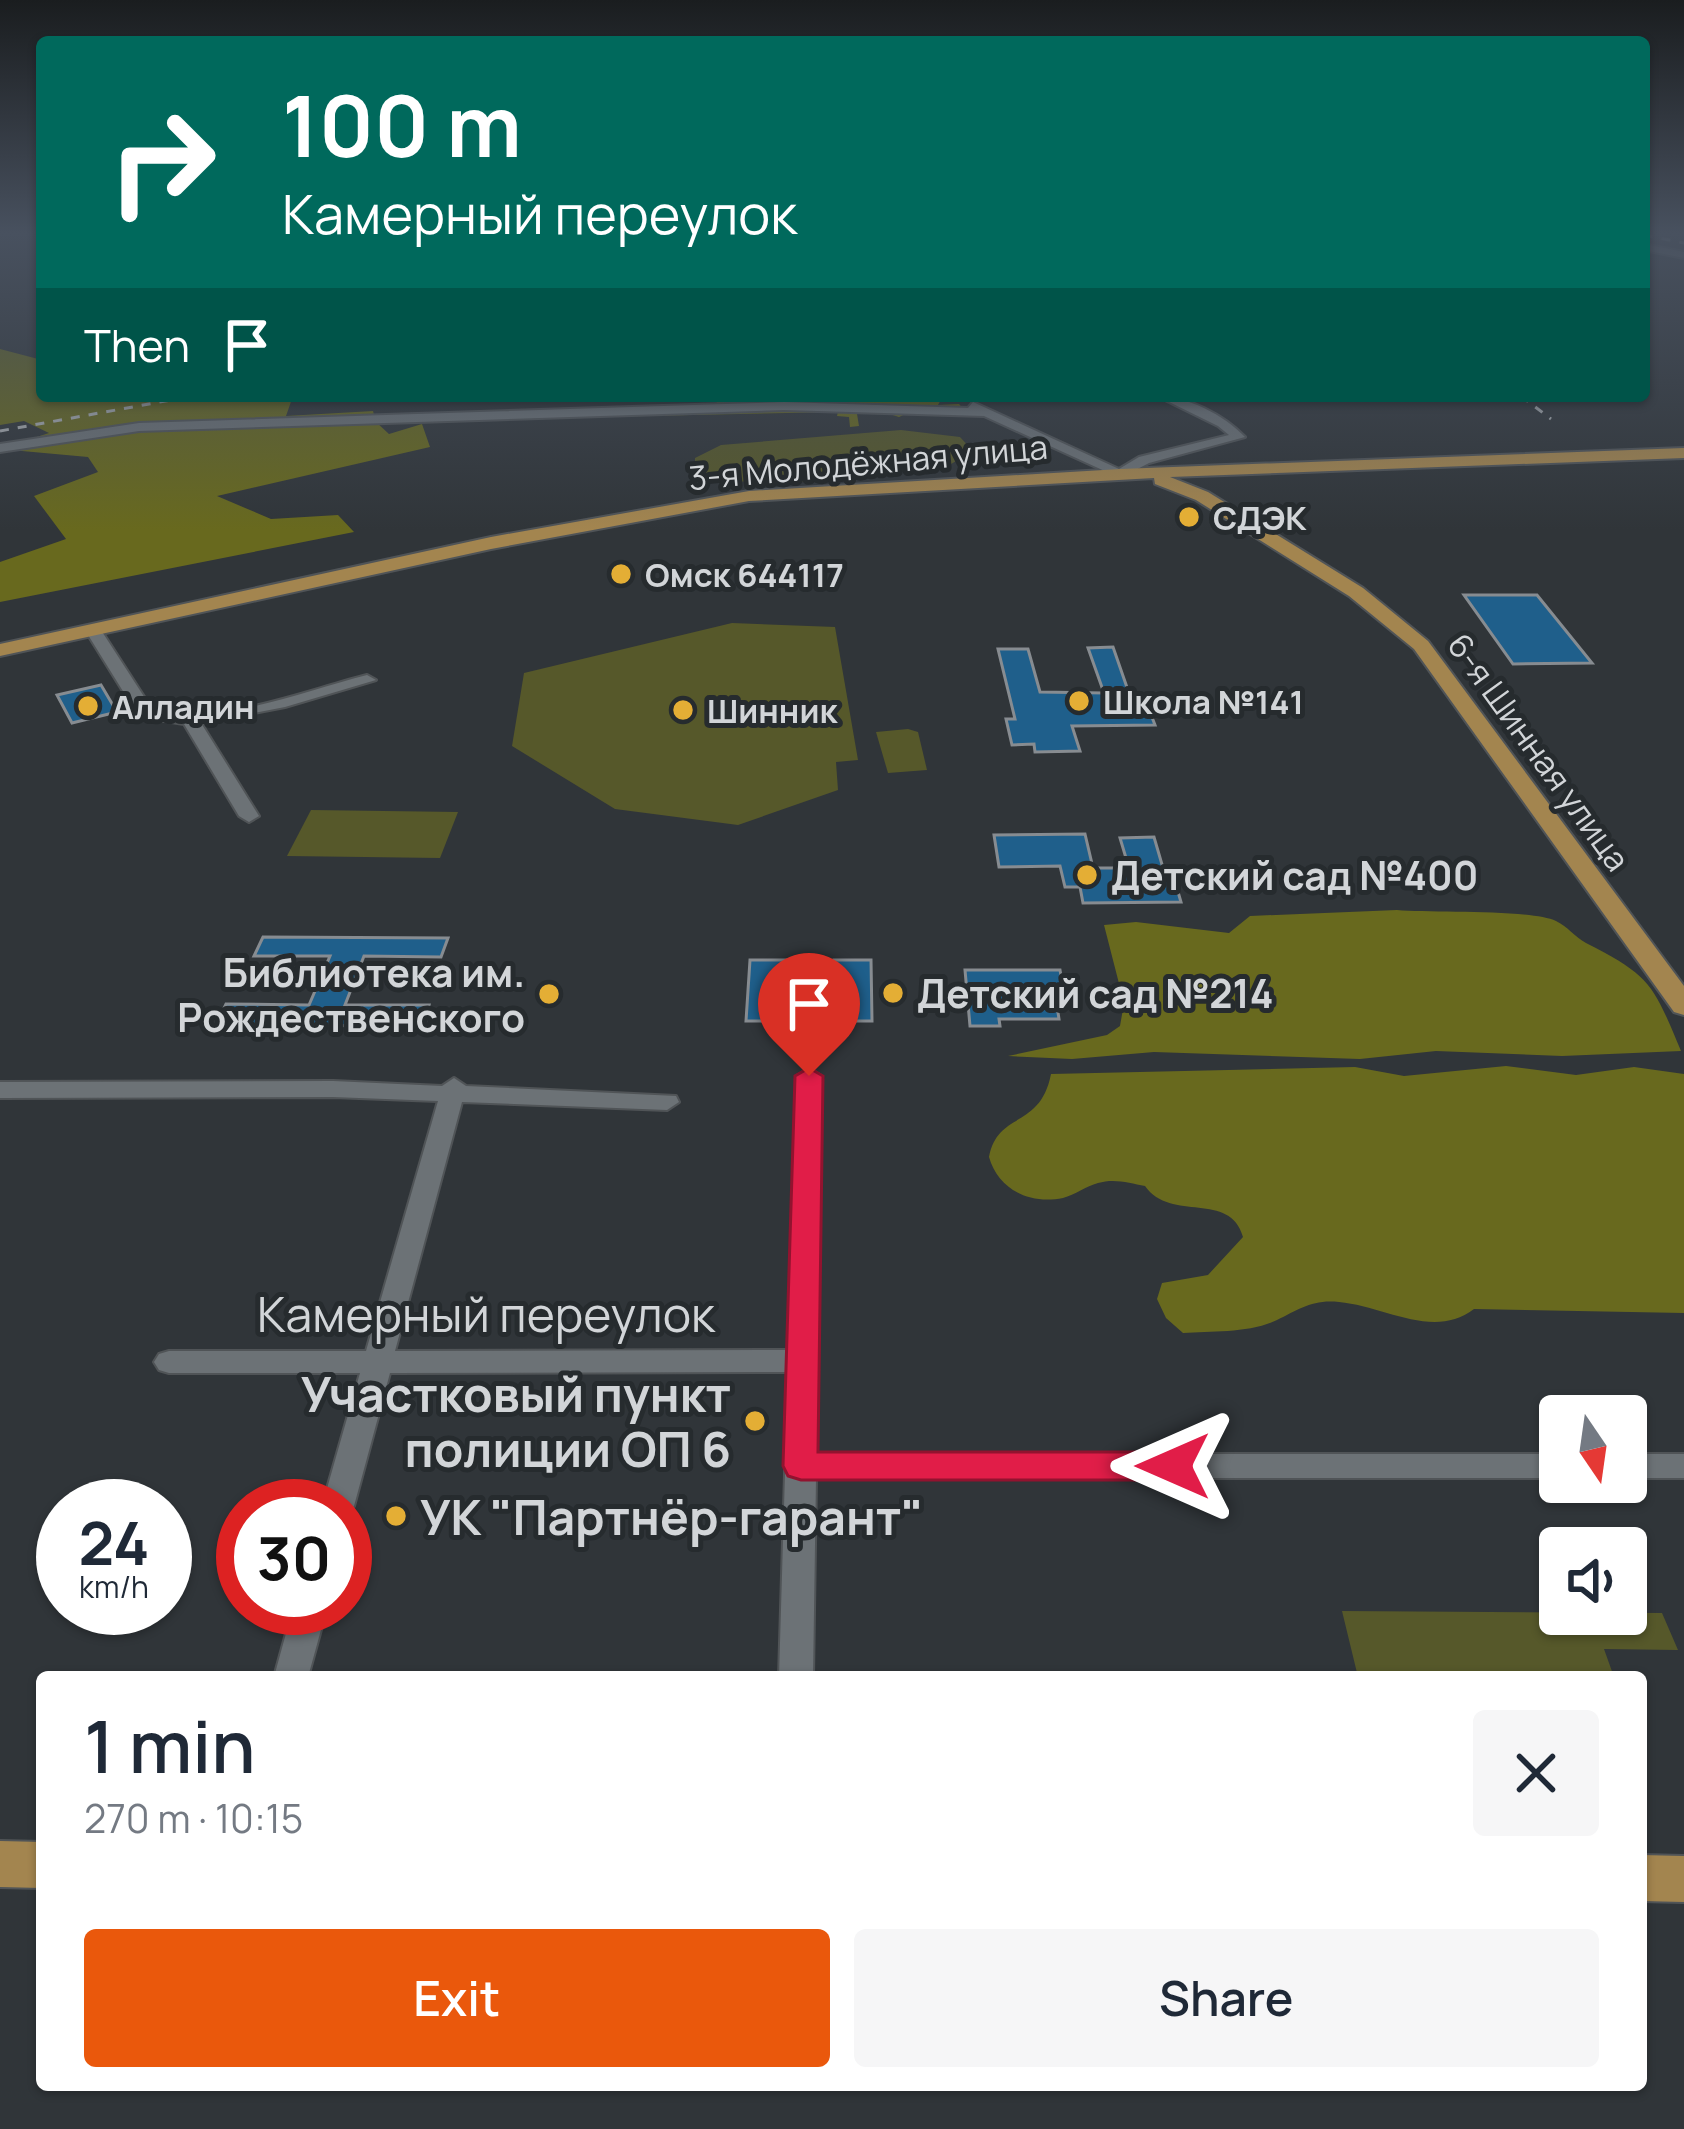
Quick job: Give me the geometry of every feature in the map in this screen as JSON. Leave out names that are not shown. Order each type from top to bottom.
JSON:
[{"type":"main road","name":"3-я Молодёжная улица","points":[[0,650],[707,502],[839,487],[1684,453]]},
{"type":"main road","points":[[1202,496],[1200,481],[1238,471]]},
{"type":"main road","name":"6-я Шинная улица","points":[[1120,474],[1162,480],[1202,496],[1356,592],[1421,645],[1684,1006]]},
{"type":"main road","points":[[0,1864],[36,1864]]},
{"type":"main road","points":[[1647,1878],[1684,1879]]},
{"type":"street","points":[[964,402],[1120,474],[1144,460],[1238,437],[1223,423],[1176,402]]},
{"type":"street","points":[[0,448],[120,427],[784,406],[986,412]]},
{"type":"street","points":[[93,630],[145,713],[191,722],[367,680]]},
{"type":"street","points":[[191,722],[249,817]]},
{"type":"street","points":[[796,1671],[809,1076]]},
{"type":"street","points":[[0,1090],[453,1089],[542,1101],[667,1102]]},
{"type":"street","points":[[345,1479],[453,1089]]},
{"type":"street","name":"Камерный переулок","points":[[169,1362],[803,1360]]},
{"type":"street","points":[[801,1466],[1539,1466]]},
{"type":"street","points":[[1647,1466],[1684,1466]]},
{"type":"street","points":[[293,1671],[303,1635]]},
{"type":"green space","points":[[901,430],[960,437],[973,451],[951,464],[931,468],[772,483],[714,476],[695,466],[695,458],[721,445]]},
{"type":"green space","name":"Шинник","points":[[732,623],[835,627],[858,760],[836,762],[838,790],[738,825],[615,809],[512,746],[524,673]]},
{"type":"green space","points":[[876,732],[918,732],[927,770],[888,773]]},
{"type":"green space","points":[[311,810],[458,812],[440,858],[287,856]]},
{"type":"green space","points":[[1342,1611],[1539,1612],[1539,1635],[1647,1635],[1647,1613],[1662,1613],[1678,1650],[1604,1649],[1612,1671],[1357,1671]]},
{"type":"shaded area","points":[[0,349],[36,358],[36,402],[291,402],[286,416],[373,411],[376,422],[389,434],[422,424],[430,447],[217,496],[271,519],[338,515],[354,532],[0,602],[0,562],[66,539],[34,496],[98,472],[88,457],[0,449],[49,433],[24,421],[0,425]]},
{"type":"shaded area","points":[[940,402],[959,404],[967,413],[918,408],[899,417],[868,407],[857,414],[859,426],[850,427],[849,417],[837,416],[838,412],[595,417],[584,410]]},
{"type":"shaded area","points":[[1397,910],[1503,913],[1556,921],[1647,984],[1681,1051],[1562,1056],[1436,1051],[1360,1059],[1154,1052],[1072,1059],[1008,1056],[1107,1035],[1120,1026],[1124,1003],[1104,925],[1136,922],[1229,933],[1250,916]]},
{"type":"shaded area","points":[[1506,1066],[1576,1075],[1634,1067],[1684,1074],[1684,1313],[1474,1309],[1442,1322],[1321,1302],[1255,1327],[1183,1333],[1166,1318],[1157,1299],[1162,1283],[1208,1275],[1243,1237],[1236,1223],[1226,1214],[1169,1203],[1145,1186],[1122,1182],[1098,1183],[1063,1198],[1027,1197],[1007,1186],[989,1157],[1001,1132],[1038,1104],[1051,1074],[1355,1067],[1404,1076]]},
{"type":"building","points":[[1464,595],[1537,595],[1592,663],[1513,664]]},
{"type":"building","name":"Школа №141","points":[[1113,647],[1131,699],[1145,699],[1155,725],[1072,726],[1080,751],[1035,752],[1034,744],[1012,745],[1006,719],[1015,719],[998,649],[1028,649],[1040,692],[1104,693],[1088,648]]},
{"type":"building","name":"Алладин","points":[[101,685],[117,712],[72,723],[57,695]]},
{"type":"building","name":"Детский сад №400","points":[[1085,834],[1093,868],[1129,868],[1120,838],[1154,837],[1163,868],[1171,868],[1181,902],[1083,903],[1080,887],[1065,887],[1060,866],[999,867],[994,835]]},
{"type":"building","points":[[263,937],[448,938],[441,957],[364,956],[345,1005],[429,1005],[422,1026],[216,1025],[226,1004],[309,1005],[330,956],[254,956]]},
{"type":"building","points":[[750,960],[786,960],[783,1021],[746,1021]]},
{"type":"building","points":[[834,960],[871,960],[872,1021],[833,1021]]},
{"type":"building","points":[[965,970],[1060,970],[1063,987],[1054,987],[1059,1019],[999,1019],[1000,1026],[970,1026]]},
{"type":"railway","points":[[0,431],[160,402]]},
{"type":"railway","points":[[1529,402],[1551,419]]},
{"type":"place","name":"СДЭК","points":[[1189,517]]},
{"type":"place","name":"Омск 644117","points":[[621,574]]},
{"type":"place","name":"Школа №141","points":[[1079,701]]},
{"type":"place","name":"Алладин","points":[[88,706]]},
{"type":"place","name":"Шинник","points":[[683,710]]},
{"type":"place","name":"Детский сад №400","points":[[1087,875]]},
{"type":"place","name":"Детский сад №214","points":[[893,993]]},
{"type":"place","name":"Библиотека им. Рождественского","points":[[549,994]]},
{"type":"place","name":"Участковый пункт полиции ОП 6","points":[[755,1421]]},
{"type":"place","name":"УК \"Партнёр-гарант\"","points":[[396,1516]]},
{"type":"route","points":[[809,1076],[801,1466],[1173,1466]]}]
